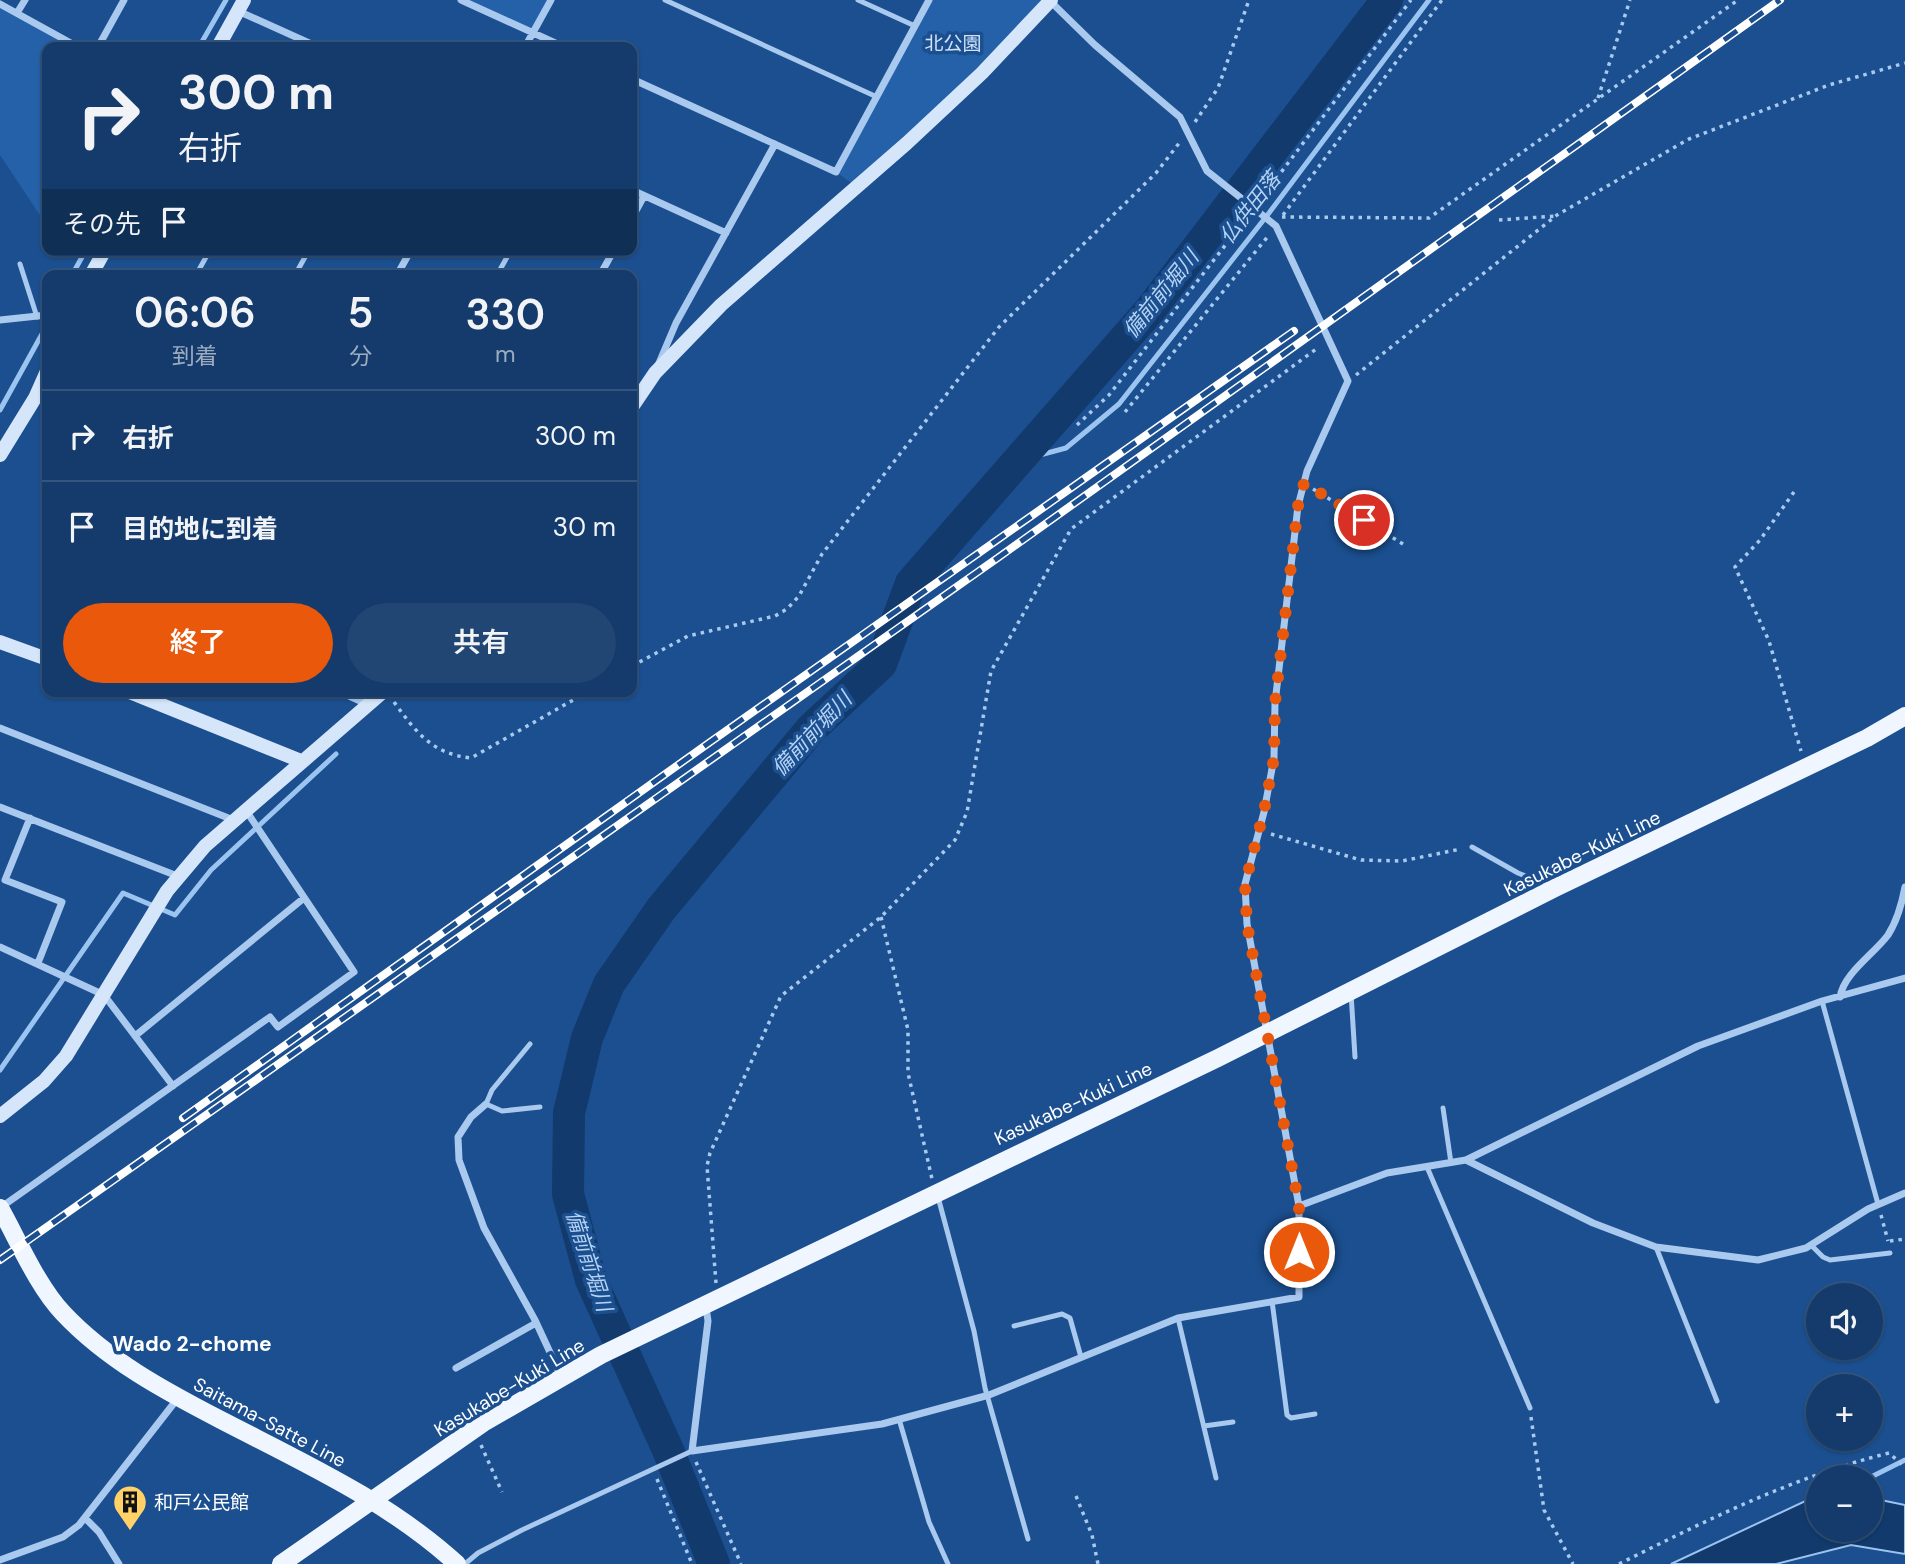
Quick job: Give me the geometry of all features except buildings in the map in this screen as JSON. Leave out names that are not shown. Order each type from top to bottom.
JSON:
[{"type":"main road","name":"Kasukabe-Kuki Line","points":[[281,1564],[483,1423],[601,1355],[1806,768],[1905,716]]},
{"type":"main road","name":"Saitama-Satte Line","points":[[0,1208],[62,1311],[108,1354],[178,1397],[373,1500],[419,1530],[457,1564]]},
{"type":"street","points":[[17,13],[25,0]]},
{"type":"street","points":[[101,42],[124,0]]},
{"type":"street","points":[[461,0],[553,42]]},
{"type":"street","points":[[528,42],[551,0]]},
{"type":"street","points":[[637,81],[836,172],[929,0]]},
{"type":"street","points":[[637,400],[655,373],[721,306],[973,82],[1050,1],[1180,117],[1189,130],[1195,153],[1207,171],[1273,223],[1348,381],[1304,483],[1298,506],[1275,703],[1274,758],[1245,884],[1245,903],[1299,1206],[1299,1297],[1178,1318],[989,1395],[899,1419],[689,1452],[713,1299]]},
{"type":"street","points":[[0,4],[69,42]]},
{"type":"street","points":[[221,42],[241,6],[309,42]]},
{"type":"street","points":[[655,373],[676,323],[775,144]]},
{"type":"street","points":[[637,192],[726,233]]},
{"type":"street","points":[[637,209],[644,196]]},
{"type":"street","points":[[0,320],[42,316]]},
{"type":"street","points":[[0,454],[36,398],[42,383]]},
{"type":"street","points":[[0,642],[42,657]]},
{"type":"street","points":[[142,697],[301,761]]},
{"type":"street","points":[[351,697],[370,706]]},
{"type":"street","points":[[0,1116],[44,1080],[66,1056],[167,891],[205,846],[301,761],[380,697]]},
{"type":"street","points":[[0,728],[242,816],[304,898],[354,972],[278,1027],[270,1017],[0,1208]]},
{"type":"street","points":[[0,807],[181,877]]},
{"type":"street","points":[[30,818],[5,880],[62,902],[38,963]]},
{"type":"street","points":[[1840,997],[1845,983],[1888,934],[1898,913],[1905,887]]},
{"type":"street","points":[[135,1036],[304,898]]},
{"type":"street","points":[[0,947],[104,995],[173,1086]]},
{"type":"street","points":[[1299,1206],[1387,1173],[1466,1160],[1698,1046],[1822,1001],[1905,978]]},
{"type":"street","points":[[486,1104],[471,1117],[458,1137],[459,1160],[484,1228],[536,1323],[561,1376]]},
{"type":"street","points":[[1466,1160],[1556,1206],[1656,1247],[1759,1260],[1811,1245],[1878,1204],[1905,1193]]},
{"type":"street","points":[[456,1368],[536,1323]]},
{"type":"street","points":[[0,1560],[63,1537],[85,1518],[178,1397]]},
{"type":"street","points":[[85,1518],[99,1532],[119,1564]]},
{"type":"lane","points":[[665,0],[877,97]]},
{"type":"lane","points":[[858,0],[915,26]]},
{"type":"lane","points":[[20,264],[37,317]]},
{"type":"lane","points":[[1472,847],[1518,873],[1555,888]]},
{"type":"lane","points":[[1351,989],[1355,1057]]},
{"type":"lane","points":[[1822,1001],[1878,1204]]},
{"type":"lane","points":[[530,1044],[492,1090],[486,1104],[502,1111],[540,1107]]},
{"type":"lane","points":[[1443,1108],[1451,1163]]},
{"type":"lane","points":[[1427,1167],[1530,1408]]},
{"type":"lane","points":[[936,1191],[1028,1539]]},
{"type":"lane","points":[[1811,1245],[1830,1260],[1890,1253]]},
{"type":"lane","points":[[1656,1247],[1717,1401]]},
{"type":"lane","points":[[1272,1301],[1287,1415],[1302,1419],[1315,1414]]},
{"type":"lane","points":[[1014,1326],[1062,1314],[1070,1318],[1081,1357]]},
{"type":"lane","points":[[1178,1318],[1216,1478]]},
{"type":"lane","points":[[899,1419],[929,1522],[948,1564]]},
{"type":"lane","points":[[1204,1426],[1233,1422]]},
{"type":"lane","points":[[466,1564],[478,1553],[522,1530],[689,1452]]},
{"type":"path","points":[[637,663],[688,636],[775,616],[787,609],[799,596],[822,554],[999,327],[1156,173],[1189,130],[1218,88],[1249,0]]},
{"type":"path","points":[[1125,412],[1273,223],[1283,216],[1442,0]]},
{"type":"path","points":[[1597,100],[1630,0]]},
{"type":"path","points":[[1283,216],[1430,218],[1738,0]]},
{"type":"path","points":[[1348,381],[1558,215],[1689,139],[1829,85],[1905,63]]},
{"type":"path","points":[[1499,220],[1558,215]]},
{"type":"path","points":[[713,1299],[716,1249],[708,1182],[710,1153],[781,996],[791,985],[823,965],[881,916],[955,840],[967,812],[992,671],[1070,529],[1285,374],[1328,339]]},
{"type":"path","points":[[1304,483],[1403,544]]},
{"type":"path","points":[[1794,492],[1760,540],[1735,567],[1769,641],[1806,768]]},
{"type":"path","points":[[390,697],[418,735],[451,756],[471,758],[578,697]]},
{"type":"path","points":[[1258,831],[1361,860],[1402,861],[1472,847]]},
{"type":"path","points":[[881,916],[908,1030],[908,1073],[936,1191]]},
{"type":"path","points":[[1878,1204],[1890,1253]]},
{"type":"path","points":[[1530,1408],[1544,1510],[1573,1564]]},
{"type":"path","points":[[481,1445],[502,1492]]},
{"type":"path","points":[[689,1452],[741,1564]]},
{"type":"path","points":[[1619,1564],[1788,1483],[1835,1466],[1889,1453],[1905,1467]]},
{"type":"path","points":[[655,1469],[692,1564]]},
{"type":"path","points":[[1076,1496],[1092,1535],[1098,1564]]},
{"type":"green space","points":[[461,0],[551,0],[533,33]]},
{"type":"green space","name":"北公園","points":[[929,0],[1051,0],[857,187],[836,172]]},
{"type":"green space","points":[[0,4],[69,42],[42,42],[42,218],[0,155]]},
{"type":"shaded area","points":[[1883,1500],[1905,1505],[1905,1554],[1851,1545],[1776,1564],[1671,1564],[1806,1501],[1806,1542],[1883,1542]]},
{"type":"waterway","points":[[202,42],[226,0]]},
{"type":"waterway","name":"備前前堀川","points":[[714,1564],[668,1450],[591,1280],[568,1194],[569,1113],[587,1038],[609,984],[661,909],[811,729],[881,664],[911,583],[1150,310],[1387,0]]},
{"type":"waterway","name":"仏供田落","points":[[1014,462],[1066,448],[1119,404],[1269,213],[1429,0]]},
{"type":"waterway","points":[[75,270],[83,256]]},
{"type":"waterway","points":[[0,410],[42,334]]},
{"type":"waterway","points":[[0,1070],[123,893],[175,915],[211,870],[336,754]]},
{"type":"waterway","points":[[1883,1471],[1905,1460]]},
{"type":"railway","points":[[0,1260],[999,557],[1780,0]]},
{"type":"railway","points":[[183,1118],[1294,331]]},
{"type":"place","name":"和戸公民館","points":[[130,1532]]},
{"type":"district","name":"Wado 2-chome","points":[[192,1344]]},
{"type":"route","points":[[1299,1252],[1299,1206],[1247,924],[1245,884],[1264,811],[1274,758],[1275,703],[1298,506],[1304,483],[1364,520]]}]
